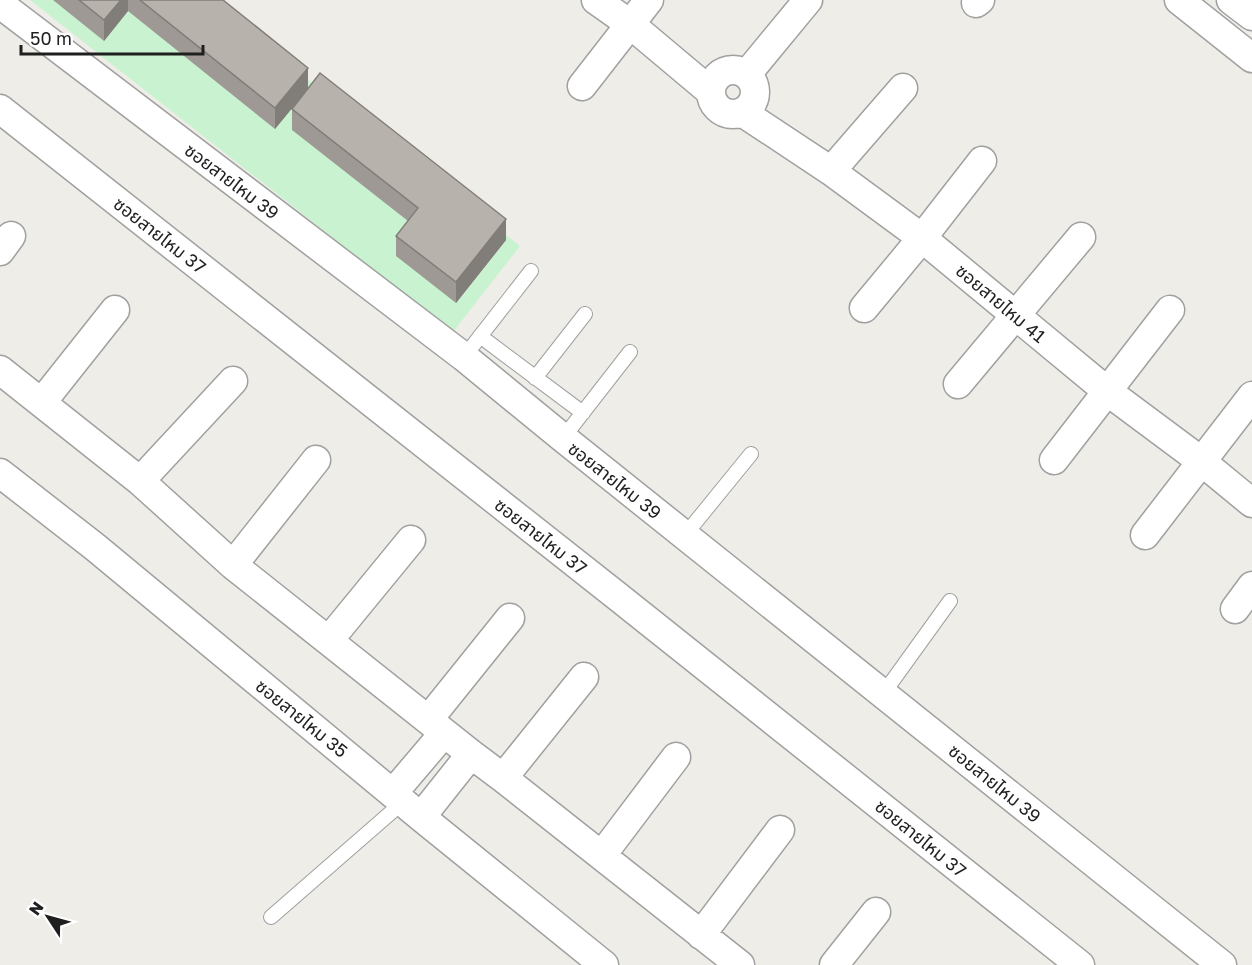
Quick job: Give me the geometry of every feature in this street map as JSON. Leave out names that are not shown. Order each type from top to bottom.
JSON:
[{"type":"street","points":[[596,0],[630,24],[711,92]]},
{"type":"street","points":[[582,86],[649,0]]},
{"type":"street","points":[[747,74],[808,0]]},
{"type":"street","points":[[1179,0],[1252,58]]},
{"type":"street","points":[[1231,0],[1252,16]]},
{"type":"street","name":"ซอยสายไหม 39","points":[[0,4],[472,347],[563,438],[1222,965]]},
{"type":"street","points":[[731,70],[747,74],[752,80],[755,94],[753,102],[742,112],[728,114],[715,106],[711,92],[712,84],[717,77],[731,70]]},
{"type":"street","points":[[831,171],[903,88]]},
{"type":"street","name":"ซอยสายไหม 37","points":[[0,109],[1080,965]]},
{"type":"street","name":"ซอยสายไหม 41","points":[[742,112],[831,171],[922,238],[1107,392],[1201,460],[1252,503]]},
{"type":"street","points":[[864,308],[982,161]]},
{"type":"street","points":[[958,384],[1081,237]]},
{"type":"street","points":[[42,402],[115,310]]},
{"type":"street","points":[[1054,459],[1170,310]]},
{"type":"street","points":[[0,370],[140,481],[233,565],[740,965]]},
{"type":"street","points":[[140,481],[233,381]]},
{"type":"street","points":[[1145,535],[1252,396]]},
{"type":"street","points":[[233,565],[316,460]]},
{"type":"street","name":"ซอยสายไหม 35","points":[[0,473],[95,547],[604,965]]},
{"type":"street","points":[[329,640],[411,540]]},
{"type":"street","points":[[1235,609],[1252,586]]},
{"type":"street","points":[[406,804],[436,726],[510,618]]},
{"type":"street","points":[[503,778],[584,677]]},
{"type":"street","points":[[406,804],[471,754]]},
{"type":"street","points":[[602,855],[676,757]]},
{"type":"street","points":[[701,934],[780,830]]},
{"type":"street","points":[[834,965],[876,912]]},
{"type":"lane","points":[[531,271],[472,347],[535,378],[583,413]]},
{"type":"lane","points":[[535,378],[585,314]]},
{"type":"lane","points":[[563,438],[630,352]]},
{"type":"lane","points":[[685,535],[751,454]]},
{"type":"lane","points":[[883,694],[950,601]]},
{"type":"lane","points":[[271,917],[406,804]]},
{"type":"green space","points":[[30,0],[207,0],[520,246],[453,332]]},
{"type":"building","points":[[79,0],[121,0],[104,20]]},
{"type":"building","points":[[140,0],[223,0],[308,68],[275,108]]},
{"type":"building","points":[[320,73],[506,219],[456,282],[396,236],[418,208],[292,109]]}]
